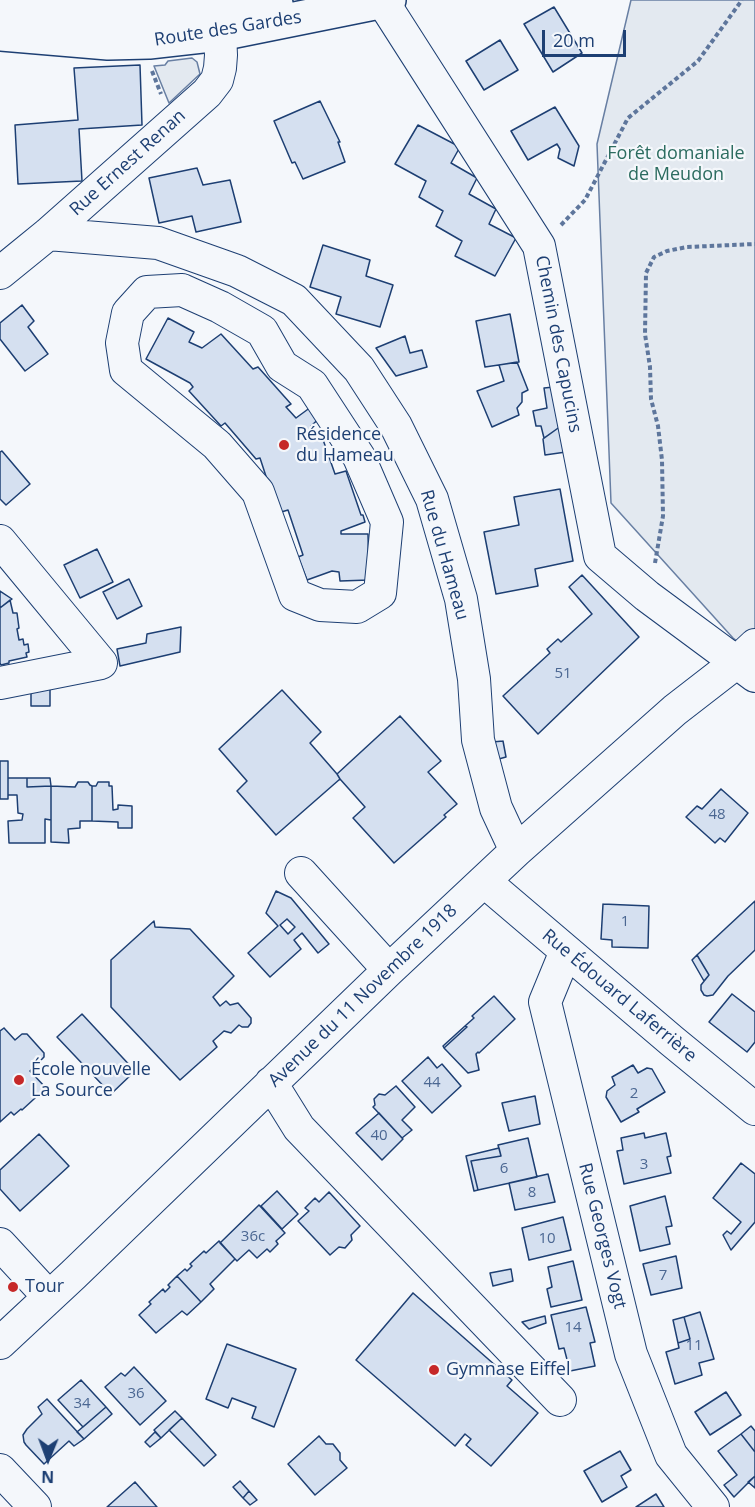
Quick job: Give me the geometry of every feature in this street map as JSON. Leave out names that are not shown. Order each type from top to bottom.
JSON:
[{"type":"main road","name":"Route des Gardes","points":[[0,1],[149,11],[233,8],[294,1]]},
{"type":"main road","name":"Route des Gardes","points":[[0,34],[108,43],[149,42],[220,33],[386,1]]},
{"type":"street","name":"Chemin des Capucins","points":[[386,1],[539,246],[600,556],[647,596],[749,661]]},
{"type":"street","points":[[0,18],[71,25],[82,20],[83,8]]},
{"type":"street","name":"Rue Ernest Renan","points":[[0,273],[48,234],[207,93],[217,80],[220,68],[220,33]]},
{"type":"street","name":"Rue du Hameau","points":[[48,234],[158,243],[237,270],[294,300],[359,369],[396,426],[432,499],[461,599],[474,679],[478,740],[496,808],[516,850]]},
{"type":"street","points":[[237,270],[262,331],[282,366],[312,385],[359,457],[387,522],[380,593],[357,607],[320,605],[295,596],[258,492],[217,445],[126,370],[122,343],[128,313],[147,292],[182,290],[220,307],[262,331],[329,338]]},
{"type":"street","points":[[0,541],[101,663],[0,683]]},
{"type":"street","name":"Avenue du 11 Novembre 1918","points":[[0,1343],[516,850],[675,710],[749,661]]},
{"type":"street","points":[[301,873],[389,970]]},
{"type":"street","name":"Rue Édouard Laferrière","points":[[484,881],[755,1109]]},
{"type":"street","name":"Rue Georges Vogt","points":[[566,951],[545,1002],[631,1354],[671,1455],[713,1507]]},
{"type":"street","points":[[271,1083],[299,1128],[560,1400]]},
{"type":"street","points":[[0,1244],[49,1297]]},
{"type":"street","points":[[0,1470],[35,1507]]},
{"type":"path","points":[[539,246],[585,200],[628,118],[698,61],[742,0]]},
{"type":"path","points":[[149,42],[150,65],[172,123]]},
{"type":"path","points":[[647,596],[663,516],[662,460],[658,426],[651,399],[650,367],[645,334],[646,273],[654,257],[667,251],[687,247],[755,244]]},
{"type":"green space","name":"Forêt domaniale de Meudon","points":[[631,0],[755,0],[755,655],[733,638],[611,503],[597,144]]},
{"type":"green space","points":[[192,58],[197,62],[200,74],[169,103],[154,66],[165,65],[168,61]]},
{"type":"building","points":[[554,7],[582,53],[553,72],[524,24]]},
{"type":"building","points":[[500,40],[518,70],[484,90],[466,61]]},
{"type":"building","points":[[140,65],[142,125],[79,129],[82,181],[18,184],[15,125],[78,120],[74,68]]},
{"type":"building","points":[[320,101],[340,142],[338,142],[345,162],[303,179],[295,162],[292,163],[274,121]]},
{"type":"building","points":[[555,107],[579,146],[574,166],[558,158],[560,149],[557,144],[528,160],[511,131]]},
{"type":"building","points":[[418,125],[460,147],[451,163],[477,178],[469,194],[496,209],[489,224],[516,238],[495,276],[455,256],[462,241],[436,226],[443,211],[419,197],[426,181],[395,164]]},
{"type":"building","points":[[197,168],[203,185],[230,180],[241,222],[196,232],[192,216],[159,223],[149,178]]},
{"type":"building","points":[[323,245],[370,260],[366,276],[393,285],[380,327],[336,314],[341,297],[310,287]]},
{"type":"building","points":[[22,305],[34,321],[28,327],[48,354],[25,371],[0,339],[0,323]]},
{"type":"building","points":[[510,314],[519,362],[485,367],[476,321]]},
{"type":"building","name":"Résidence du Hameau","points":[[168,318],[194,332],[189,342],[202,348],[221,334],[253,369],[258,367],[291,404],[286,407],[296,418],[315,404],[324,414],[311,426],[315,432],[320,431],[335,474],[346,471],[361,515],[363,515],[365,522],[341,531],[341,534],[368,534],[369,580],[340,581],[339,572],[332,571],[307,580],[298,557],[303,555],[288,510],[278,513],[260,458],[256,459],[225,423],[221,426],[189,391],[193,387],[190,383],[146,359]]},
{"type":"building","points":[[405,336],[410,353],[422,350],[427,367],[396,376],[376,348]]},
{"type":"building","points":[[517,362],[528,390],[522,393],[522,402],[517,408],[519,415],[492,427],[477,391],[504,381],[499,365]]},
{"type":"building","points":[[554,387],[561,426],[544,438],[541,426],[536,426],[533,411],[547,408],[544,388]]},
{"type":"building","points":[[561,426],[566,452],[545,455],[543,439]]},
{"type":"building","points":[[2,451],[30,484],[6,505],[0,499],[0,452]]},
{"type":"building","points":[[560,489],[573,561],[535,569],[538,586],[496,594],[484,532],[519,525],[514,497]]},
{"type":"building","points":[[97,549],[113,582],[80,598],[64,565]]},
{"type":"building","points":[[582,575],[639,637],[538,734],[503,696],[550,653],[547,649],[558,639],[561,642],[592,614],[569,587]]},
{"type":"building","points":[[129,579],[142,606],[117,619],[103,592]]},
{"type":"building","points":[[0,591],[12,599],[0,608]]},
{"type":"building","points":[[10,600],[13,613],[17,613],[19,640],[23,639],[24,645],[28,644],[29,652],[26,653],[27,657],[1,665],[0,608]]},
{"type":"building","points":[[181,627],[180,652],[120,666],[117,649],[146,643],[147,634]]},
{"type":"building","points":[[50,689],[50,706],[31,706],[31,691]]},
{"type":"building","points":[[282,690],[321,732],[310,743],[340,779],[276,835],[237,791],[247,781],[219,749]]},
{"type":"building","points":[[400,716],[441,761],[428,772],[457,804],[444,815],[446,817],[394,863],[353,818],[365,807],[337,774]]},
{"type":"building","points":[[503,741],[506,757],[495,760],[492,742]]},
{"type":"building","points":[[0,761],[8,761],[8,799],[0,799]]},
{"type":"building","points":[[8,778],[27,778],[27,787],[51,786],[51,820],[45,819],[45,843],[9,843],[8,821],[22,820],[23,814],[18,813],[17,795],[8,795]]},
{"type":"building","points":[[27,778],[50,778],[51,786],[27,787]]},
{"type":"building","points":[[78,782],[88,782],[92,786],[92,821],[80,821],[80,828],[68,829],[69,843],[51,842],[51,786],[75,787]]},
{"type":"building","points":[[98,782],[109,782],[109,786],[112,786],[113,810],[118,809],[118,805],[132,806],[132,828],[118,828],[118,822],[92,821],[92,786],[96,786]]},
{"type":"building","points":[[721,789],[748,813],[725,842],[720,838],[715,843],[686,817],[697,806],[702,809]]},
{"type":"building","points":[[276,891],[291,898],[329,944],[318,953],[302,933],[294,940],[301,949],[270,977],[248,953],[278,926],[266,913]],"holes":[[[287,919],[295,927],[288,934],[280,925]]]},
{"type":"building","points":[[755,901],[755,950],[728,976],[713,995],[704,995],[701,985],[709,975],[697,955]]},
{"type":"building","points":[[603,904],[649,906],[648,948],[612,947],[612,940],[601,939]]},
{"type":"building","points":[[154,921],[155,927],[190,929],[234,976],[213,997],[220,1006],[226,1001],[230,1005],[238,1003],[251,1018],[248,1027],[239,1025],[231,1033],[224,1031],[213,1041],[217,1047],[180,1080],[111,1007],[111,960]]},
{"type":"building","points":[[697,955],[709,975],[704,981],[692,960]]},
{"type":"building","points":[[732,994],[755,1012],[755,1042],[747,1052],[709,1022]]},
{"type":"building","points":[[494,996],[515,1019],[476,1054],[479,1070],[468,1073],[444,1048],[467,1027],[465,1026],[474,1018],[472,1016]]},
{"type":"building","points":[[82,1014],[135,1071],[111,1094],[57,1037]]},
{"type":"building","points":[[465,1026],[467,1027],[444,1048],[443,1046]]},
{"type":"building","name":"École nouvelle La Source","points":[[4,1028],[15,1040],[22,1034],[27,1034],[44,1053],[44,1057],[30,1071],[46,1088],[22,1110],[14,1115],[11,1112],[0,1122],[0,1031]]},
{"type":"building","points":[[428,1057],[437,1068],[442,1064],[461,1086],[432,1113],[402,1081]]},
{"type":"building","points":[[633,1065],[638,1073],[647,1068],[652,1069],[665,1092],[637,1109],[639,1112],[621,1122],[606,1097],[607,1091],[615,1085],[612,1077]]},
{"type":"building","points":[[396,1086],[415,1107],[402,1120],[412,1130],[402,1138],[373,1107],[374,1099],[379,1094],[385,1095]]},
{"type":"building","points":[[535,1096],[540,1124],[509,1131],[502,1103]]},
{"type":"building","points":[[379,1113],[403,1139],[382,1160],[356,1133]]},
{"type":"building","points":[[644,1133],[645,1138],[666,1133],[671,1156],[667,1157],[671,1173],[624,1184],[617,1151],[623,1150],[621,1138]]},
{"type":"building","points":[[39,1134],[69,1166],[20,1211],[0,1189],[0,1170]]},
{"type":"building","points":[[528,1138],[537,1177],[478,1190],[471,1161],[501,1156],[498,1145]]},
{"type":"building","points":[[499,1148],[501,1156],[471,1161],[478,1190],[474,1191],[466,1156]]},
{"type":"building","points":[[741,1163],[755,1174],[755,1222],[731,1250],[723,1235],[727,1231],[731,1234],[741,1222],[713,1198]]},
{"type":"building","points":[[548,1174],[555,1202],[515,1210],[509,1183]]},
{"type":"building","points":[[277,1191],[298,1214],[282,1229],[261,1206]]},
{"type":"building","points":[[329,1192],[360,1226],[351,1235],[352,1240],[345,1248],[339,1247],[330,1255],[298,1221],[309,1211],[305,1208],[315,1198],[319,1202]]},
{"type":"building","points":[[665,1196],[672,1226],[666,1227],[670,1244],[640,1251],[630,1206]]},
{"type":"building","points":[[259,1205],[285,1233],[276,1241],[278,1244],[270,1252],[267,1249],[257,1258],[249,1250],[237,1261],[220,1243]]},
{"type":"building","points":[[563,1217],[571,1250],[529,1260],[522,1228]]},
{"type":"building","points":[[219,1241],[235,1259],[210,1284],[214,1289],[201,1302],[177,1276],[185,1269],[187,1271],[192,1266],[190,1264]]},
{"type":"building","points":[[676,1256],[682,1288],[651,1295],[643,1264]]},
{"type":"building","points":[[573,1261],[582,1300],[551,1307],[547,1289],[552,1287],[548,1267]]},
{"type":"building","points":[[511,1269],[513,1281],[493,1286],[490,1273]]},
{"type":"building","points":[[177,1276],[201,1302],[187,1315],[182,1311],[156,1333],[139,1315],[163,1289],[165,1292],[170,1287],[168,1285]]},
{"type":"building","name":"Gymnase Eiffel","points":[[413,1293],[512,1380],[507,1386],[538,1413],[491,1466],[466,1445],[471,1439],[465,1434],[455,1446],[356,1360]]},
{"type":"building","points":[[586,1307],[595,1342],[590,1343],[595,1366],[570,1371],[564,1348],[559,1349],[551,1315]]},
{"type":"building","points":[[700,1312],[714,1359],[699,1363],[702,1375],[675,1384],[666,1352],[679,1348],[678,1343],[690,1339],[684,1317]]},
{"type":"building","points":[[545,1316],[546,1323],[529,1329],[522,1322]]},
{"type":"building","points":[[684,1317],[690,1339],[678,1343],[673,1320]]},
{"type":"building","points":[[227,1344],[296,1369],[274,1427],[252,1418],[256,1407],[232,1398],[228,1408],[206,1399]]},
{"type":"building","points":[[134,1367],[166,1401],[140,1425],[105,1387],[121,1373],[125,1376]]},
{"type":"building","points":[[81,1380],[106,1407],[83,1427],[58,1400]]},
{"type":"building","points":[[726,1392],[741,1415],[710,1435],[695,1412]]},
{"type":"building","points":[[47,1399],[84,1439],[74,1446],[69,1441],[44,1464],[26,1445],[23,1435],[42,1414],[38,1407]]},
{"type":"building","points":[[106,1407],[112,1414],[84,1439],[77,1432]]},
{"type":"building","points":[[175,1411],[182,1418],[161,1438],[154,1430]]},
{"type":"building","points":[[182,1418],[216,1455],[204,1466],[169,1430]]},
{"type":"building","points":[[751,1426],[755,1431],[755,1452],[741,1434]]},
{"type":"building","points":[[155,1432],[161,1438],[150,1447],[145,1442]]},
{"type":"building","points":[[741,1434],[755,1452],[755,1476],[734,1497],[724,1485],[737,1475],[718,1451]]},
{"type":"building","points":[[319,1436],[326,1444],[333,1444],[340,1453],[340,1460],[347,1468],[315,1495],[288,1464]]},
{"type":"building","points":[[620,1451],[631,1470],[621,1476],[627,1487],[602,1502],[584,1471]]},
{"type":"building","points":[[755,1476],[755,1488],[748,1482]]},
{"type":"building","points":[[240,1481],[249,1491],[243,1498],[233,1487]]},
{"type":"building","points":[[135,1482],[157,1507],[107,1507]]},
{"type":"building","points":[[249,1491],[257,1500],[250,1505],[243,1498]]},
{"type":"building","points":[[656,1494],[664,1507],[636,1507]]},
{"type":"place","name":"Résidence du Hameau","points":[[284,445]]},
{"type":"place","name":"École nouvelle La Source","points":[[19,1080]]},
{"type":"place","name":"Tour","points":[[13,1287]]},
{"type":"place","name":"Gymnase Eiffel","points":[[434,1370]]}]
